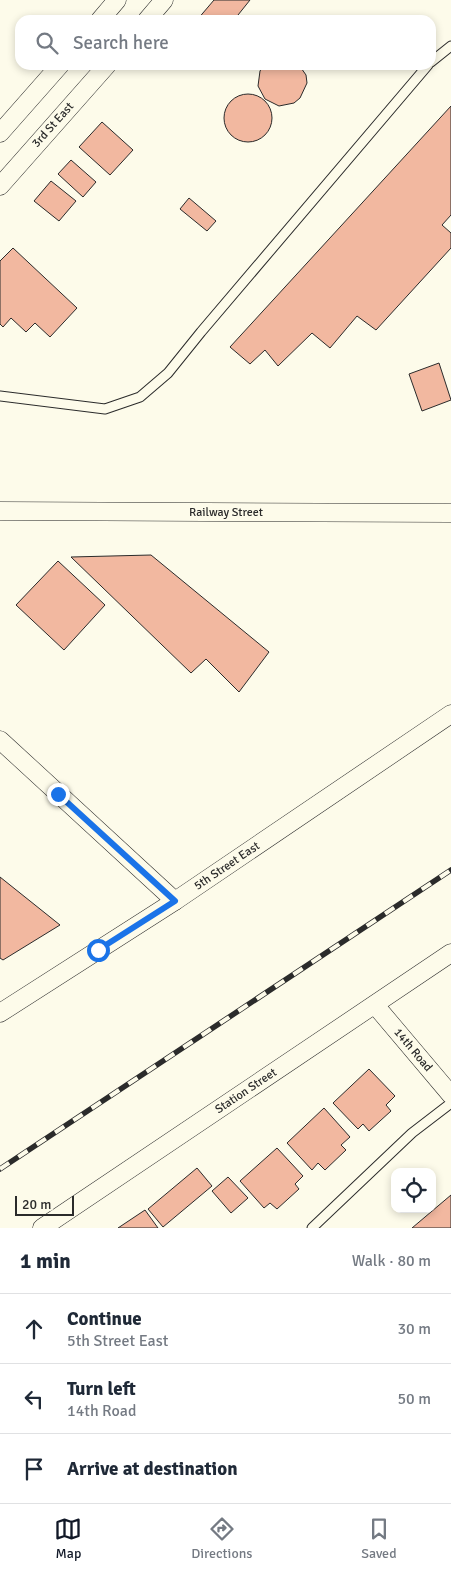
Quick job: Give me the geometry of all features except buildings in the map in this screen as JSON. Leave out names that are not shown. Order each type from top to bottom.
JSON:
[{"type":"street","points":[[104,15],[117,0]]},
{"type":"street","points":[[151,15],[164,0]]},
{"type":"street","points":[[0,132],[56,70]]},
{"type":"street","name":"3rd St East","points":[[0,186],[103,70]]},
{"type":"street","name":"Railway Street","points":[[0,511],[451,513]]},
{"type":"street","name":"5th Street East","points":[[0,1013],[175,901],[451,714]]},
{"type":"street","points":[[0,740],[175,901]]},
{"type":"street","name":"Station Street","points":[[42,1228],[451,953]]},
{"type":"street","name":"14th Road","points":[[375,1005],[451,1095]]},
{"type":"lane","points":[[436,58],[451,46]]},
{"type":"lane","points":[[0,396],[105,409],[140,397],[168,374],[201,332],[424,70]]},
{"type":"lane","points":[[312,1228],[412,1133],[451,1103]]},
{"type":"railway","points":[[0,1169],[451,870]]},
{"type":"route","points":[[58,794],[175,901],[98,950]]}]
